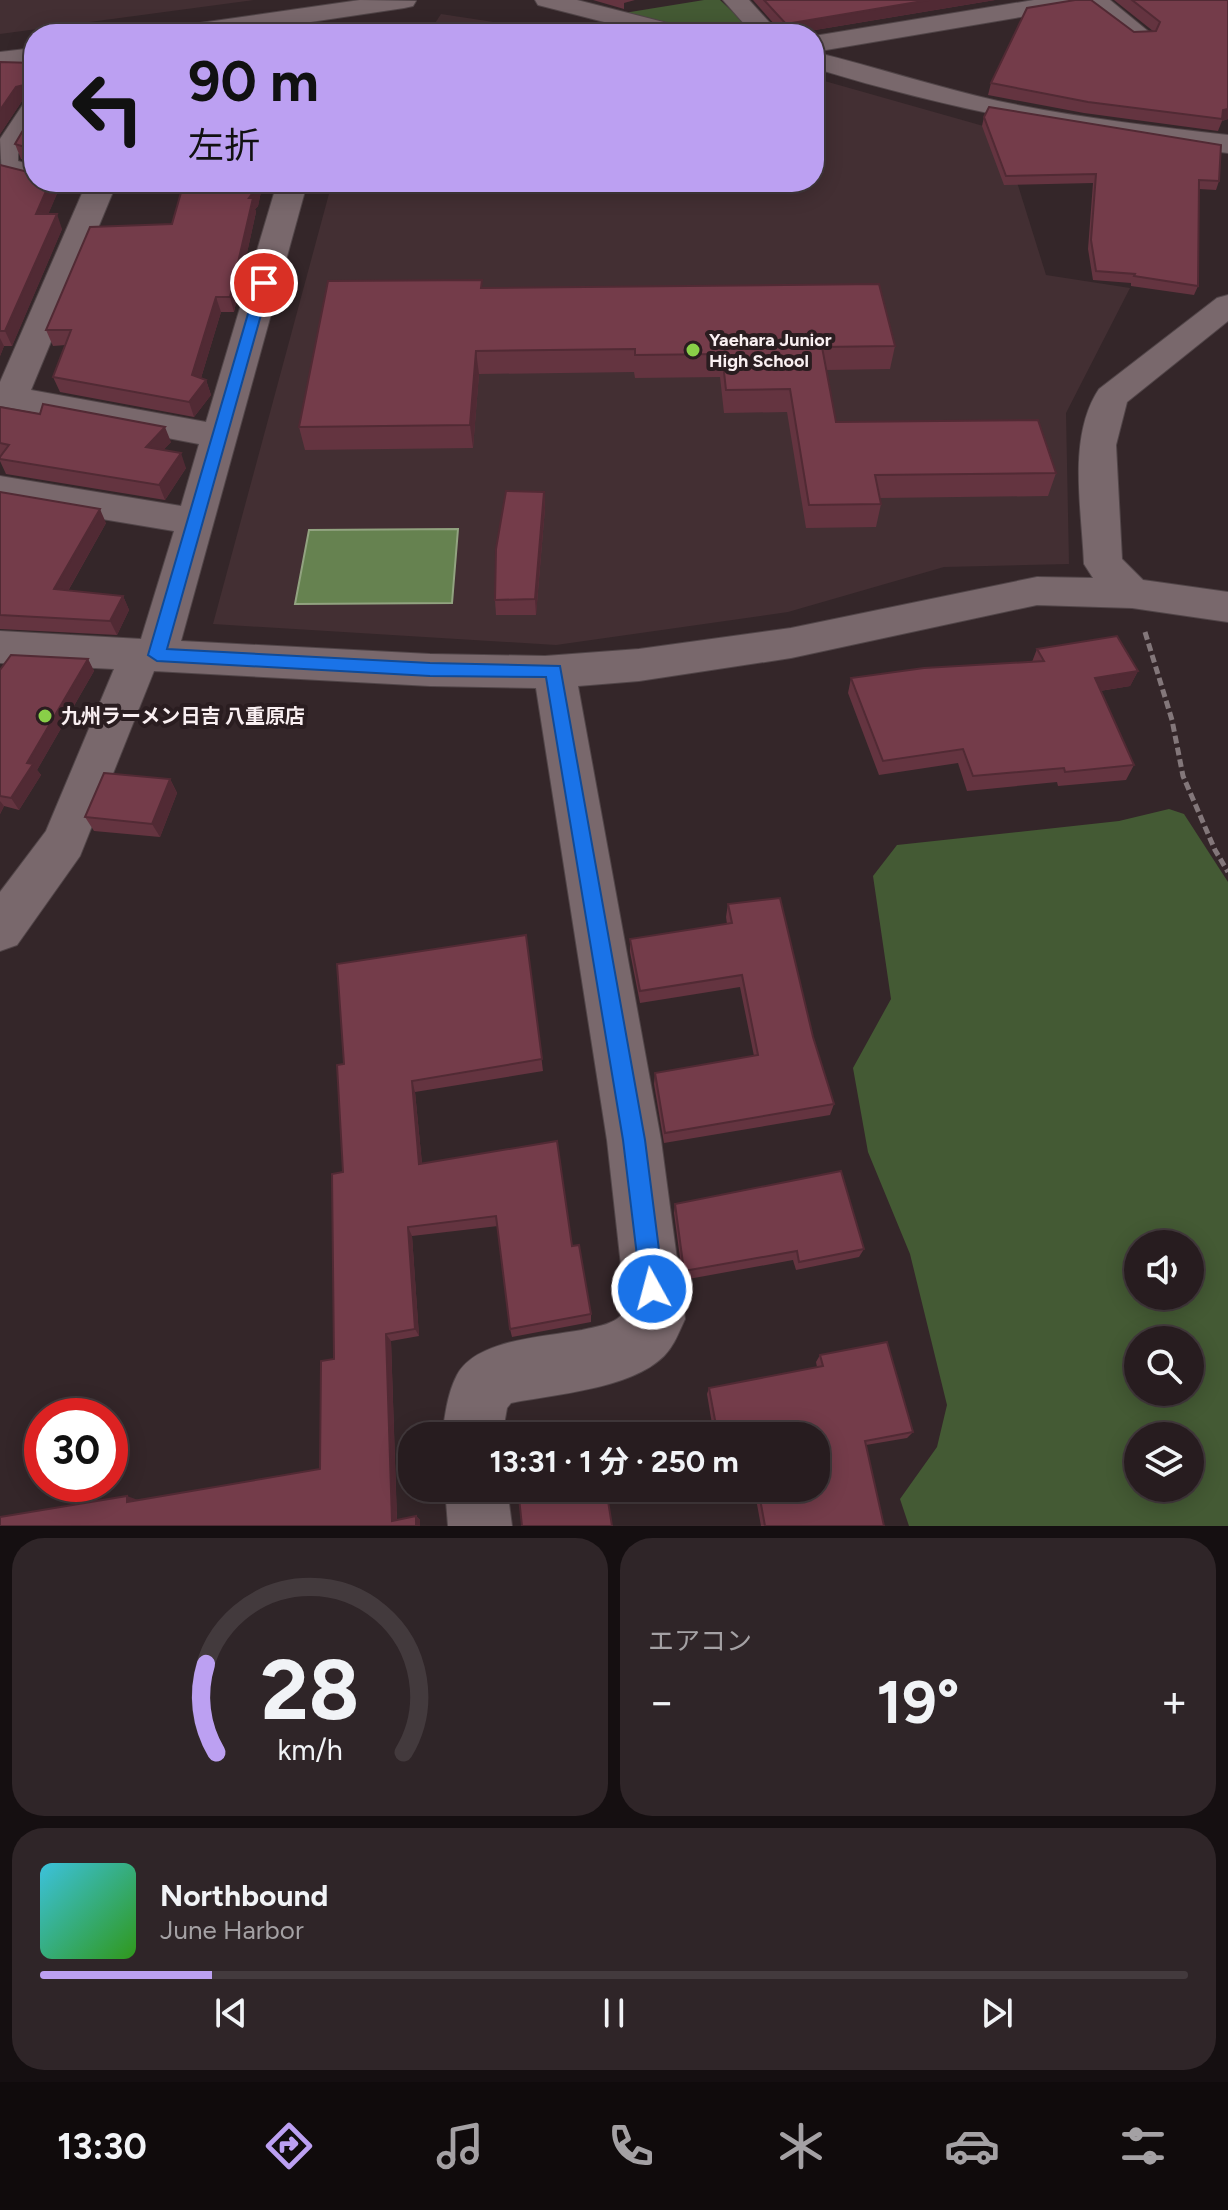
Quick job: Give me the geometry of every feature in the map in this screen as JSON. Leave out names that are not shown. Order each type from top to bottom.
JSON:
[{"type":"street","points":[[547,0],[642,24]]},
{"type":"street","points":[[735,0],[758,24]]},
{"type":"street","points":[[824,43],[1079,0]]},
{"type":"street","points":[[1094,0],[1141,36]]},
{"type":"street","points":[[241,24],[382,1],[401,8]]},
{"type":"street","points":[[893,10],[915,29]]},
{"type":"street","points":[[0,60],[24,57]]},
{"type":"street","points":[[824,63],[1022,114],[1113,131],[1228,144]]},
{"type":"street","points":[[24,124],[4,154],[3,163],[12,172],[24,174]]},
{"type":"street","points":[[98,192],[5,396],[220,436]]},
{"type":"street","points":[[0,930],[64,842],[148,655],[195,521],[289,192]]},
{"type":"street","points":[[1132,593],[1103,564],[1098,445],[1111,397],[1228,305]]},
{"type":"street","points":[[0,489],[195,521]]},
{"type":"street","points":[[0,647],[430,670],[554,671],[639,665],[791,643],[1037,591],[1132,593],[1228,607]]},
{"type":"street","points":[[474,1422],[479,1394],[495,1376],[619,1352],[642,1337],[656,1319],[634,1140],[554,671]]},
{"type":"street","points":[[477,1502],[480,1526]]},
{"type":"path","points":[[1132,593],[1172,720],[1183,776],[1215,850],[1228,872]]},
{"type":"shaded area","points":[[0,0],[254,0],[75,24],[24,24],[24,31],[0,34]]},
{"type":"shaded area","points":[[720,0],[745,24],[674,24],[624,13]]},
{"type":"shaded area","points":[[441,14],[507,24],[434,24]]},
{"type":"shaded area","name":"Yaehara Junior High School","points":[[824,81],[1001,131],[1046,275],[1130,288],[1066,413],[1069,564],[944,567],[788,612],[556,645],[213,624],[329,192],[824,192]]},
{"type":"shaded area","points":[[458,529],[452,603],[295,604],[309,530]]},
{"type":"shaded area","points":[[1169,809],[1184,814],[1228,882],[1228,1526],[909,1526],[900,1499],[937,1447],[947,1405],[910,1254],[868,1152],[853,1068],[891,999],[873,876],[897,845],[1119,821]]},
{"type":"building","points":[[764,0],[929,0],[786,24]]},
{"type":"building","points":[[1091,0],[1134,32],[1156,31],[1160,22],[1132,0],[1228,0],[1228,109],[1223,110],[1222,119],[1088,102],[991,83],[1027,8]]},
{"type":"building","points":[[0,62],[24,63],[24,85],[16,87],[0,110]]},
{"type":"building","points":[[989,107],[1221,145],[1219,181],[1199,180],[1198,286],[1135,274],[1096,271],[1091,240],[1096,174],[1006,176],[984,117]]},
{"type":"building","points":[[24,129],[24,147],[15,144]]},
{"type":"building","points":[[0,165],[24,171],[24,192],[46,192],[36,214],[57,214],[5,331],[0,331]]},
{"type":"building","points":[[181,192],[253,192],[249,198],[253,198],[230,297],[216,297],[192,375],[206,380],[189,402],[53,377],[71,330],[46,330],[90,227],[172,224]]},
{"type":"building","points":[[482,280],[481,288],[879,284],[895,346],[822,347],[836,422],[1038,420],[1056,473],[875,475],[881,504],[809,505],[790,389],[726,390],[722,354],[635,355],[635,349],[476,351],[470,425],[299,427],[328,281]]},
{"type":"building","points":[[43,404],[165,427],[146,447],[181,453],[159,485],[0,459],[9,445],[0,443],[0,407],[40,414]]},
{"type":"building","points":[[506,491],[544,492],[535,599],[495,600],[496,549]]},
{"type":"building","points":[[0,492],[100,509],[54,589],[123,596],[110,621],[0,615]]},
{"type":"building","points":[[1117,636],[1138,671],[1095,678],[1134,765],[973,776],[963,749],[883,761],[851,678],[924,668],[1044,661],[1037,649]]},
{"type":"building","points":[[11,655],[88,659],[27,763],[33,764],[11,798],[0,796],[0,670]]},
{"type":"building","points":[[104,773],[170,779],[152,824],[85,817]]},
{"type":"building","points":[[780,898],[813,1037],[834,1104],[665,1133],[655,1073],[758,1055],[742,975],[640,991],[630,939],[732,923],[728,904]]},
{"type":"building","points":[[526,935],[542,1059],[412,1081],[419,1164],[557,1141],[572,1246],[579,1245],[591,1314],[510,1329],[496,1216],[408,1227],[415,1329],[386,1334],[392,1521],[416,1516],[416,1526],[0,1526],[0,1517],[91,1502],[128,1502],[320,1469],[321,1361],[334,1359],[332,1174],[343,1172],[337,1065],[344,1064],[337,964]]},
{"type":"building","points":[[841,1171],[864,1249],[799,1262],[797,1251],[684,1271],[675,1204]]},
{"type":"building","points":[[887,1342],[913,1432],[865,1441],[884,1526],[765,1526],[761,1502],[830,1502],[830,1422],[715,1422],[709,1388],[823,1366],[820,1355]]},
{"type":"building","points":[[519,1502],[608,1502],[612,1526],[522,1526]]},
{"type":"place","name":"Yaehara Junior High School","points":[[693,350]]},
{"type":"place","name":"九州ラーメン日吉 八重原店","points":[[45,716]]},
{"type":"route","points":[[264,283],[157,655],[430,670],[554,671],[634,1140],[652,1289]]}]
